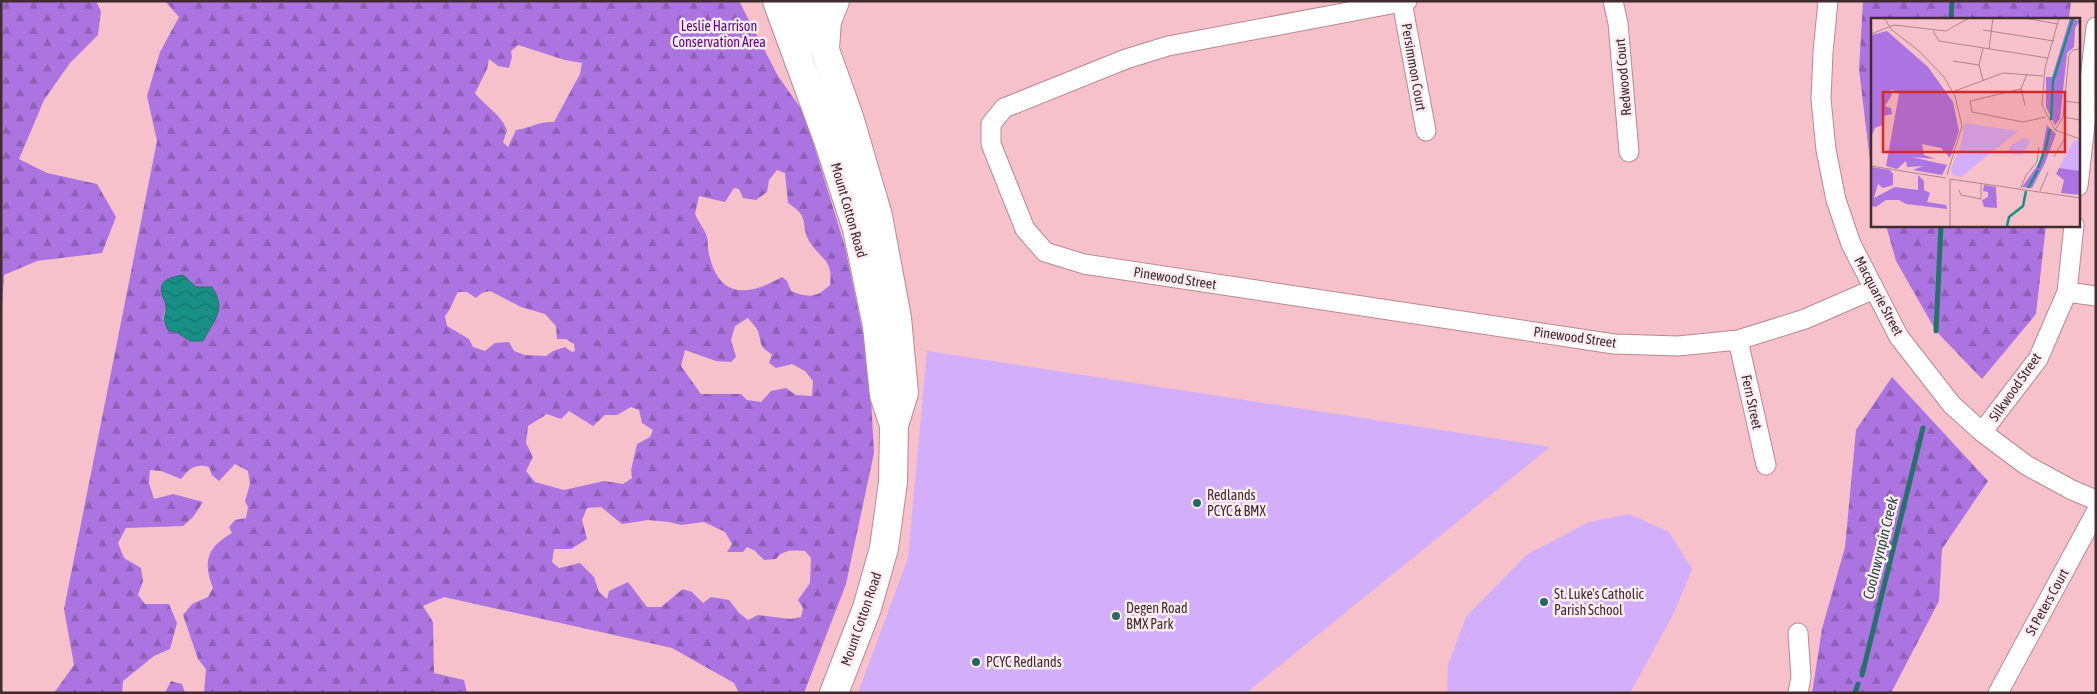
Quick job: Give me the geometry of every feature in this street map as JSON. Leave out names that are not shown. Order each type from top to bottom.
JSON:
[{"type":"main road","points":[[825,50],[827,21],[835,1]]},
{"type":"main road","name":"Mount Cotton Road","points":[[789,3],[825,50],[849,117],[866,174],[878,216],[897,318],[904,393],[894,425],[893,482],[884,548],[867,608],[834,693]]},
{"type":"main road","name":"Mount Cotton Road","points":[[789,3],[829,143],[857,229],[877,326],[884,394],[894,425]]},
{"type":"street","name":"Redwood Court","points":[[1613,1],[1618,22],[1629,152]]},
{"type":"street","name":"Macquarie Street","points":[[1828,1],[1821,99],[1826,150],[1836,200],[1851,244],[1899,337],[1952,405],[1982,432],[2026,465],[2072,490],[2096,500]]},
{"type":"street","name":"Pinewood Street","points":[[1405,2],[1168,46],[1126,59],[1004,108],[991,124],[991,144],[1025,229],[1045,252],[1084,264],[1614,344],[1678,346],[1738,340],[1805,319],[1874,289]]},
{"type":"street","name":"Persimmon Court","points":[[1405,2],[1426,131]]},
{"type":"street","points":[[2080,174],[2092,102],[2096,27]]},
{"type":"street","name":"Silkwood Street","points":[[1982,432],[2038,359],[2067,292],[2074,226]]},
{"type":"street","points":[[2067,292],[2096,296]]},
{"type":"street","name":"Fern Street","points":[[1738,340],[1766,465]]},
{"type":"street","name":"St Peters Court","points":[[1998,693],[2096,512]]},
{"type":"street","points":[[1798,633],[1801,677],[1798,693]]},
{"type":"shaded area","name":"Redlands PCYC & BMX","points":[[927,351],[1550,447],[1246,693],[858,693],[908,558]]},
{"type":"shaded area","points":[[1629,514],[1669,532],[1692,569],[1674,613],[1630,693],[1447,693],[1448,665],[1466,617],[1526,555],[1589,522]]},
{"type":"green space","points":[[1,1],[96,1],[101,11],[98,35],[70,63],[44,100],[19,159],[47,173],[97,184],[116,217],[102,253],[37,261],[4,275],[1,321]]},
{"type":"green space","name":"Leslie Harrison Conservation Area","points":[[165,1],[739,1],[778,76],[804,113],[845,247],[869,362],[874,453],[846,584],[804,693],[739,693],[734,683],[672,648],[444,597],[423,606],[433,622],[434,673],[464,680],[467,693],[204,693],[206,669],[198,659],[183,615],[192,604],[208,597],[213,588],[208,570],[209,555],[217,544],[232,533],[229,527],[235,520],[246,518],[248,507],[245,501],[250,484],[248,471],[235,464],[219,481],[212,475],[209,467],[204,466],[196,466],[181,479],[161,471],[150,470],[149,483],[154,499],[173,494],[203,502],[193,517],[183,526],[126,528],[118,543],[124,558],[141,568],[143,581],[138,595],[145,604],[169,604],[177,623],[170,649],[154,656],[123,681],[122,693],[54,693],[74,665],[64,609],[157,141],[147,96],[160,52],[179,17]],"holes":[[[518,45],[565,60],[582,63],[580,74],[554,122],[516,130],[508,147],[503,142],[507,131],[502,121],[475,93],[487,69],[489,59],[498,66],[509,68],[512,57],[511,51]],[[777,170],[785,173],[788,203],[800,213],[807,237],[830,270],[830,285],[821,292],[808,296],[791,291],[787,281],[782,277],[759,288],[738,290],[729,287],[721,281],[715,272],[709,255],[706,234],[695,214],[699,196],[725,202],[734,188],[739,189],[743,198],[756,200],[767,192],[769,180]],[[189,282],[196,287],[208,330],[203,341],[190,341],[178,333],[168,330],[163,318],[166,306]],[[490,291],[521,307],[545,314],[556,326],[557,339],[566,339],[574,344],[575,351],[572,352],[565,347],[553,351],[546,356],[525,355],[514,351],[509,342],[495,343],[485,351],[473,347],[469,339],[447,326],[445,316],[458,292],[467,292],[476,298],[482,293]],[[748,318],[758,331],[762,347],[772,354],[769,363],[776,368],[792,364],[805,371],[813,381],[812,396],[796,395],[786,388],[771,391],[761,402],[747,400],[741,394],[701,394],[681,366],[685,350],[716,361],[731,362],[736,357],[731,340],[735,326]],[[631,407],[639,410],[642,423],[653,430],[650,437],[637,444],[631,470],[632,478],[623,484],[604,481],[564,490],[535,482],[526,471],[533,457],[526,443],[528,426],[547,414],[561,419],[569,411],[593,426],[605,415],[617,415]],[[601,507],[622,524],[648,520],[681,525],[704,522],[725,532],[732,544],[727,552],[743,552],[747,547],[755,551],[764,560],[776,559],[782,553],[789,551],[805,551],[811,558],[810,583],[798,600],[803,608],[801,617],[790,619],[758,615],[748,620],[739,613],[729,600],[711,597],[703,603],[692,592],[683,589],[661,607],[647,607],[628,582],[609,591],[607,599],[599,592],[594,577],[580,563],[559,568],[552,562],[554,549],[571,549],[587,539],[582,520],[587,508]]]},
{"type":"green space","points":[[1863,1],[2071,1],[2069,18],[1871,18],[1871,170],[1859,69]]},
{"type":"green space","points":[[1886,226],[2046,226],[2036,314],[1982,379],[1936,331],[1896,261]]},
{"type":"green space","points":[[1892,377],[1988,481],[1942,549],[1939,601],[1891,693],[1812,693],[1822,629],[1845,547],[1856,430]]},
{"type":"green space","points":[[171,681],[182,684],[185,693],[165,693]]},
{"type":"water","points":[[183,275],[196,287],[212,287],[216,295],[219,308],[215,320],[203,341],[190,341],[178,333],[168,330],[165,321],[166,303],[162,294],[162,285],[170,278]]},
{"type":"waterway","name":"Coolnwynpin Creek","points":[[1951,18],[1952,1]]},
{"type":"waterway","name":"Coolnwynpin Creek","points":[[1936,331],[1941,226]]},
{"type":"waterway","name":"Coolnwynpin Creek","points":[[1862,675],[1923,428]]},
{"type":"waterway","name":"Coolnwynpin Creek","points":[[1855,693],[1858,684]]},
{"type":"place","name":"Redlands PCYC & BMX","points":[[1197,503]]},
{"type":"place","name":"St. Luke's Catholic Parish School","points":[[1544,602]]},
{"type":"place","name":"Degen Road BMX Park","points":[[1116,616]]},
{"type":"place","name":"PCYC Redlands","points":[[976,662]]}]
